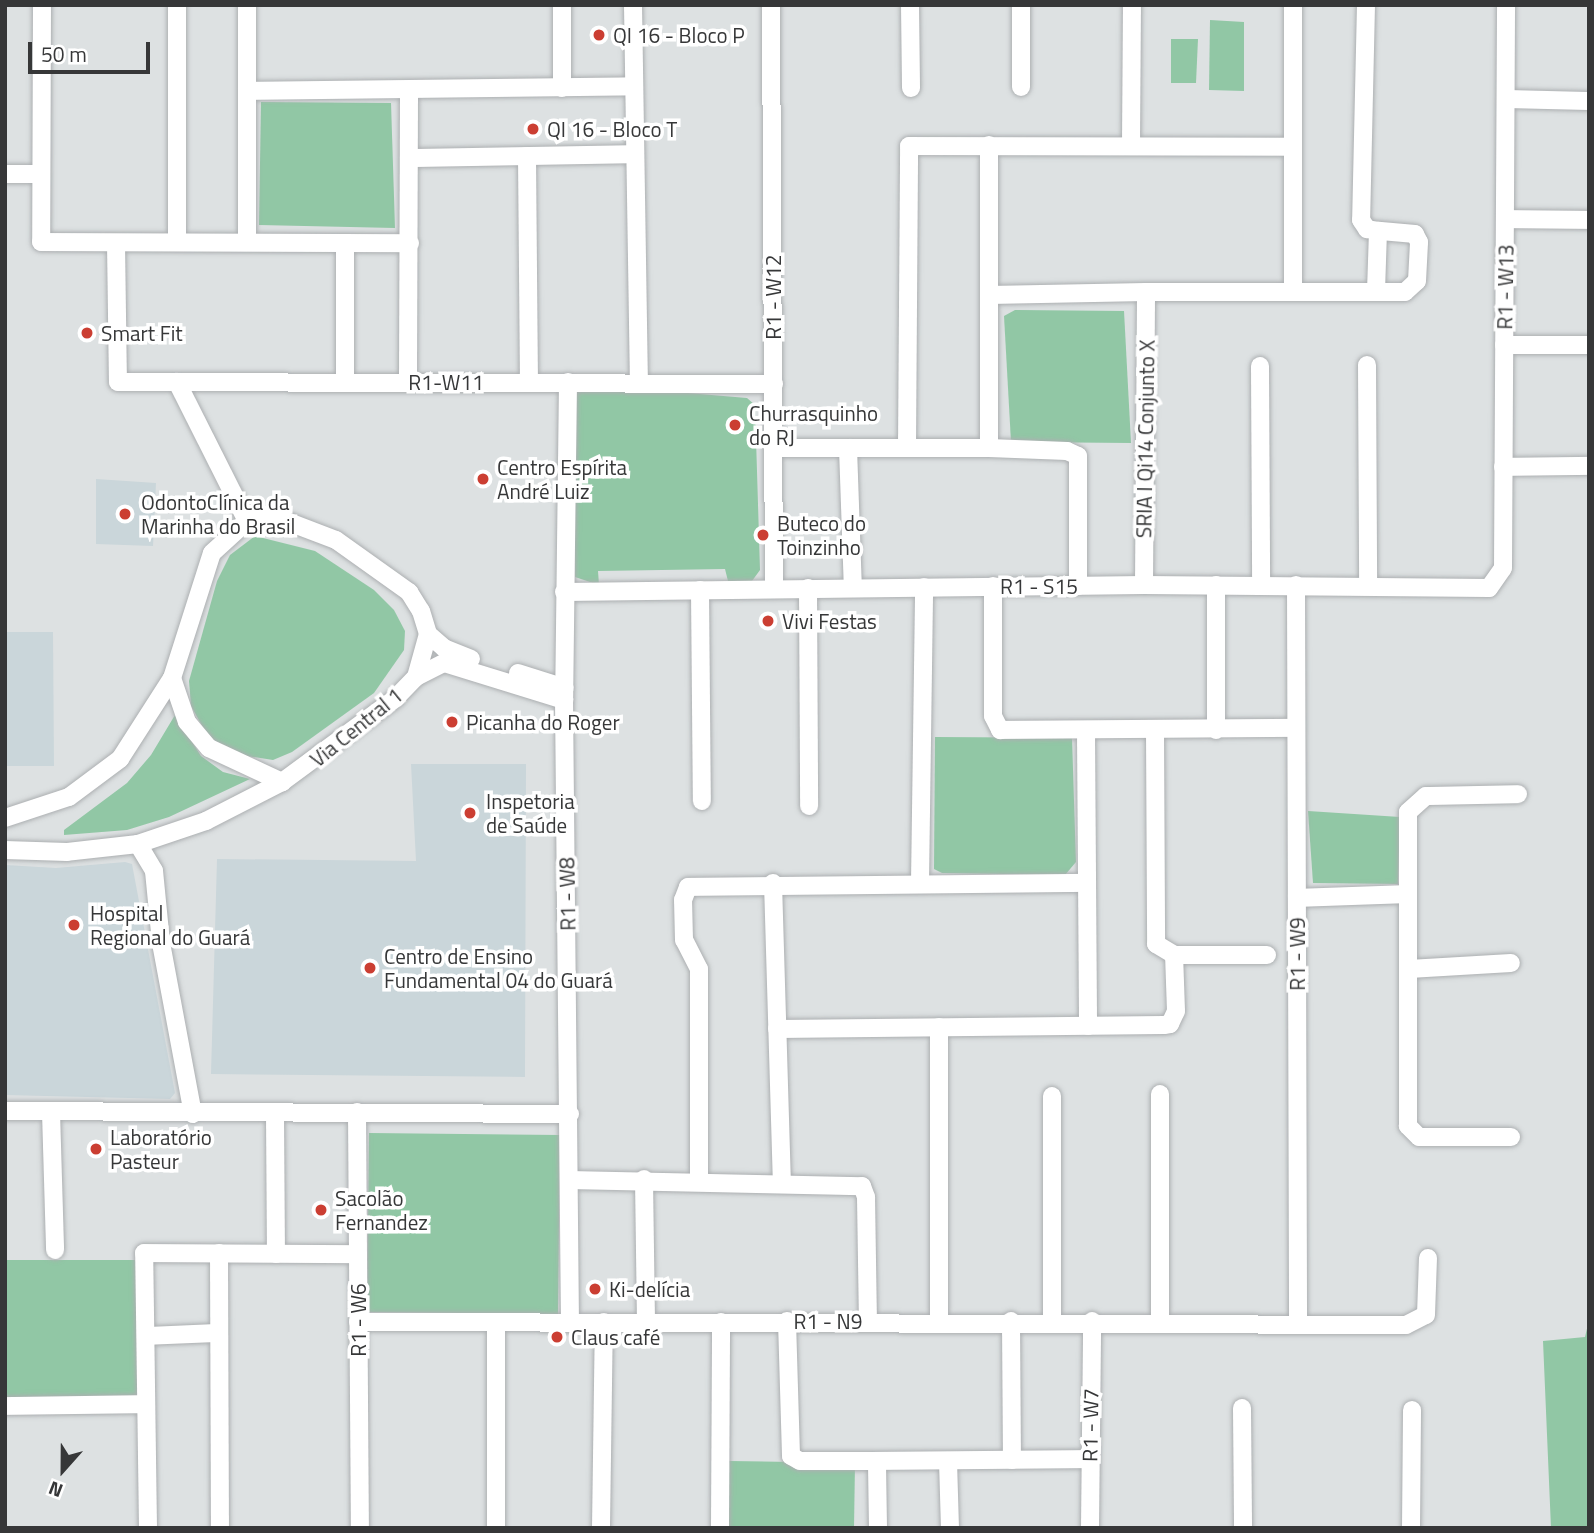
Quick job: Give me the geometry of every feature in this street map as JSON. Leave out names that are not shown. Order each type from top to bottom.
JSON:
[{"type":"street","points":[[42,5],[41,242],[410,243]]},
{"type":"street","points":[[177,5],[177,242]]},
{"type":"street","points":[[247,5],[247,242]]},
{"type":"street","points":[[562,5],[562,88]]},
{"type":"street","points":[[633,5],[639,382]]},
{"type":"street","name":"R1 - W12","points":[[771,5],[774,588]]},
{"type":"street","points":[[910,5],[911,88]]},
{"type":"street","points":[[1021,5],[1021,87]]},
{"type":"street","points":[[1131,145],[1132,5]]},
{"type":"street","points":[[1293,5],[1293,292]]},
{"type":"street","points":[[989,295],[1405,292],[1415,286],[1419,242],[1411,232],[1367,229],[1361,220],[1366,5]]},
{"type":"street","name":"R1 - W13","points":[[1503,569],[1506,5]]},
{"type":"street","points":[[247,91],[633,86]]},
{"type":"street","points":[[408,382],[409,90]]},
{"type":"street","points":[[1506,99],[1589,100]]},
{"type":"street","points":[[989,145],[989,447]]},
{"type":"street","points":[[907,447],[909,146],[1293,147]]},
{"type":"street","points":[[410,158],[634,154]]},
{"type":"street","points":[[527,156],[529,382]]},
{"type":"street","points":[[5,174],[41,174]]},
{"type":"street","points":[[1506,219],[1589,220]]},
{"type":"street","points":[[1377,292],[1378,230]]},
{"type":"street","name":"R1-W11","points":[[116,243],[118,382],[774,384]]},
{"type":"street","points":[[345,243],[345,382]]},
{"type":"street","name":"SRIA I Qi14 Conjunto X","points":[[1144,585],[1146,292]]},
{"type":"street","points":[[1504,345],[1589,345]]},
{"type":"street","points":[[1367,365],[1368,585]]},
{"type":"street","points":[[1260,366],[1261,585]]},
{"type":"street","points":[[177,382],[247,521]]},
{"type":"street","name":"R1 - W8","points":[[568,382],[564,592],[570,1322]]},
{"type":"street","points":[[774,448],[989,447],[1067,451],[1078,456],[1078,586]]},
{"type":"street","points":[[848,448],[853,588]]},
{"type":"street","points":[[1503,467],[1589,466]]},
{"type":"street","points":[[5,818],[37,811],[94,781],[142,731],[172,678],[212,553],[247,521],[273,516],[304,525],[376,564],[410,592],[428,634],[451,652],[565,694]]},
{"type":"street","name":"R1 - S15","points":[[564,592],[1144,585],[1489,588],[1503,569]]},
{"type":"street","points":[[1216,585],[1216,730]]},
{"type":"street","name":"R1 - W9","points":[[1296,585],[1298,1324]]},
{"type":"street","points":[[993,586],[995,725],[1009,732],[1296,728]]},
{"type":"street","points":[[920,883],[924,587]]},
{"type":"street","points":[[808,588],[809,806]]},
{"type":"street","points":[[700,590],[702,801]]},
{"type":"street","name":"Via Central 1","points":[[5,850],[67,852],[138,844],[206,821],[282,782],[376,714],[416,677],[428,634]]},
{"type":"street","points":[[416,677],[444,663],[565,694]]},
{"type":"street","points":[[172,678],[187,722],[209,748],[282,782]]},
{"type":"street","points":[[1086,732],[1088,1026]]},
{"type":"street","points":[[1155,732],[1154,938],[1160,950],[1174,955],[1266,955]]},
{"type":"street","points":[[1511,1137],[1419,1137],[1410,1130],[1407,894],[1412,804],[1426,796],[1518,794]]},
{"type":"street","points":[[153,871],[167,834]]},
{"type":"street","points":[[138,844],[153,871],[161,943],[193,1114]]},
{"type":"street","points":[[773,883],[782,1181]]},
{"type":"street","points":[[699,1180],[699,969],[684,940],[685,891],[703,884],[1086,883]]},
{"type":"street","points":[[1297,898],[1407,894]]},
{"type":"street","points":[[777,1029],[1170,1024],[1176,1011],[1174,955]]},
{"type":"street","points":[[1409,969],[1511,963]]},
{"type":"street","points":[[939,1027],[939,1322]]},
{"type":"street","points":[[1160,1094],[1160,1322]]},
{"type":"street","points":[[1052,1096],[1052,1321]]},
{"type":"street","points":[[5,1111],[570,1114]]},
{"type":"street","points":[[51,1111],[55,1250]]},
{"type":"street","name":"R1 - W6","points":[[357,1112],[360,1528]]},
{"type":"street","points":[[275,1114],[276,1254]]},
{"type":"street","points":[[644,1178],[646,1322]]},
{"type":"street","points":[[569,1180],[644,1178],[858,1184],[865,1190],[867,1322]]},
{"type":"street","points":[[148,1528],[144,1253],[358,1254]]},
{"type":"street","points":[[219,1254],[220,1528]]},
{"type":"street","name":"R1 - N9","points":[[358,1322],[1092,1321],[1406,1325],[1420,1321],[1428,1306],[1428,1258]]},
{"type":"street","points":[[787,1321],[791,1456],[800,1461],[1089,1459]]},
{"type":"street","points":[[1011,1321],[1012,1460]]},
{"type":"street","name":"R1 - W7","points":[[1090,1528],[1092,1321]]},
{"type":"street","points":[[496,1322],[496,1528]]},
{"type":"street","points":[[601,1528],[604,1322]]},
{"type":"street","points":[[720,1528],[721,1322]]},
{"type":"street","points":[[145,1336],[219,1333]]},
{"type":"street","points":[[5,1406],[146,1404]]},
{"type":"street","points":[[1242,1408],[1243,1528]]},
{"type":"street","points":[[1411,1528],[1412,1410]]},
{"type":"street","points":[[877,1461],[878,1528]]},
{"type":"street","points":[[948,1461],[950,1528]]},
{"type":"shaded area","name":"OdontoClínica da Marinha do Brasil","points":[[96,479],[156,483],[153,546],[96,544]]},
{"type":"shaded area","points":[[5,632],[53,632],[54,766],[5,766]]},
{"type":"shaded area","name":"Centro de Ensino Fundamental 04 do Guará","points":[[411,764],[526,764],[525,1077],[211,1074],[217,859],[416,861]]},
{"type":"shaded area","name":"Hospital Regional do Guará","points":[[125,862],[132,864],[175,1093],[170,1099],[5,1095],[5,865],[56,868]]},
{"type":"green space","points":[[1210,20],[1244,22],[1244,91],[1209,90]]},
{"type":"green space","points":[[1171,39],[1198,39],[1196,83],[1171,83]]},
{"type":"green space","points":[[261,102],[391,103],[395,228],[259,225]]},
{"type":"green space","points":[[1015,310],[1124,311],[1131,443],[1011,442],[1004,316]]},
{"type":"green space","points":[[629,388],[747,398],[755,405],[760,570],[752,581],[728,581],[725,569],[598,571],[599,585],[575,577],[572,392]]},
{"type":"green space","points":[[255,536],[315,551],[374,590],[394,610],[405,631],[404,650],[374,693],[292,752],[273,760],[234,754],[210,740],[191,706],[189,681],[217,581],[230,555]]},
{"type":"green space","points":[[175,715],[201,756],[223,772],[250,779],[169,817],[127,830],[64,835],[64,830],[127,783],[151,755]]},
{"type":"green space","points":[[935,737],[1072,738],[1076,862],[1065,875],[942,873],[934,869]]},
{"type":"green space","points":[[1308,811],[1400,817],[1398,884],[1313,883]]},
{"type":"green space","points":[[369,1133],[560,1135],[558,1314],[367,1312]]},
{"type":"green space","points":[[5,1260],[138,1260],[139,1401],[5,1400]]},
{"type":"green space","points":[[1589,1320],[1589,1528],[1551,1528],[1543,1341],[1585,1337]]},
{"type":"green space","points":[[729,1461],[855,1463],[854,1528],[729,1528]]},
{"type":"place","name":"QI 16 - Bloco P","points":[[599,35]]},
{"type":"place","name":"QI 16 - Bloco T","points":[[533,129]]},
{"type":"place","name":"Smart Fit","points":[[87,333]]},
{"type":"place","name":"Churrasquinho do RJ","points":[[735,425]]},
{"type":"place","name":"Centro Espírita André Luiz","points":[[483,479]]},
{"type":"place","name":"OdontoClínica da Marinha do Brasil","points":[[125,514]]},
{"type":"place","name":"Buteco do Toinzinho","points":[[763,535]]},
{"type":"place","name":"Vivi Festas","points":[[768,621]]},
{"type":"place","name":"Picanha do Roger","points":[[452,722]]},
{"type":"place","name":"Inspetoria de Saúde","points":[[470,813]]},
{"type":"place","name":"Hospital Regional do Guará","points":[[74,925]]},
{"type":"place","name":"Centro de Ensino Fundamental 04 do Guará","points":[[370,968]]},
{"type":"place","name":"Laboratório Pasteur","points":[[96,1149]]},
{"type":"place","name":"Sacolão Fernandez","points":[[321,1210]]},
{"type":"place","name":"Ki-delícia","points":[[595,1289]]},
{"type":"place","name":"Claus café","points":[[557,1337]]}]
